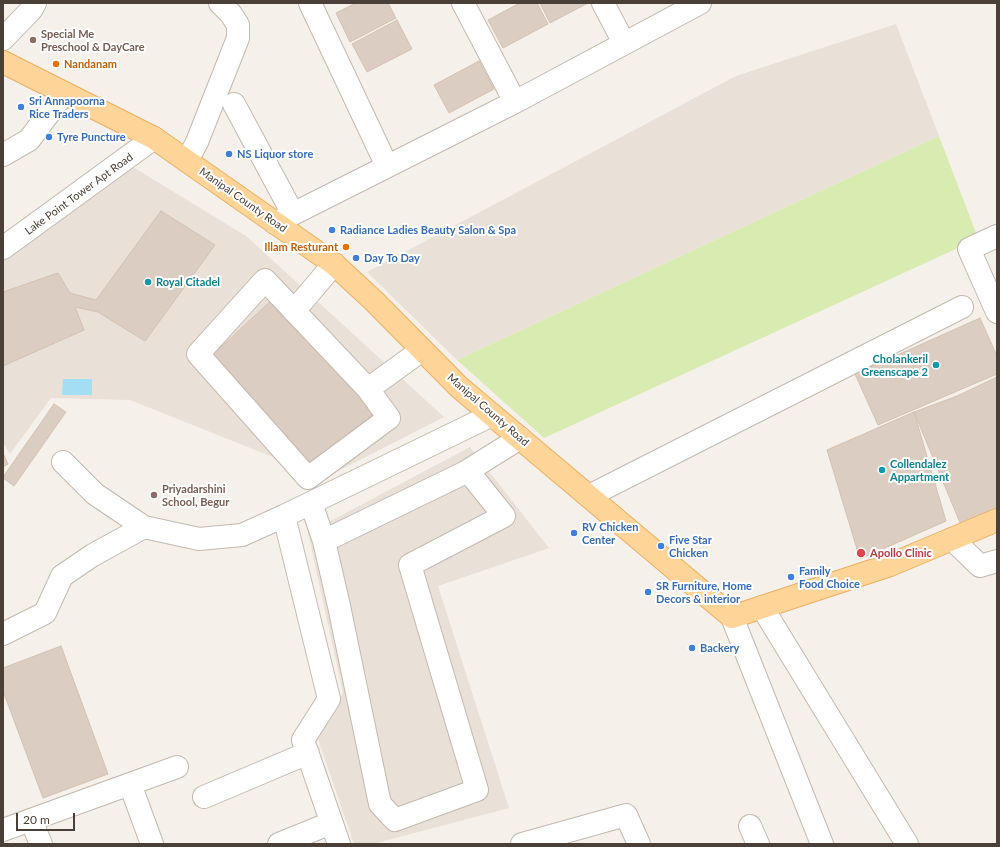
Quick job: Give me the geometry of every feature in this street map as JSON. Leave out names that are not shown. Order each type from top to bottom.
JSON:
[{"type":"main road","name":"Manipal County Road","points":[[3,62],[154,138],[187,161],[284,219],[374,301],[459,387],[732,617]]},
{"type":"main road","points":[[732,617],[890,565],[997,520]]},
{"type":"street","points":[[3,39],[31,10],[35,3]]},
{"type":"street","points":[[187,161],[198,142],[238,38],[238,25],[231,14],[220,3]]},
{"type":"street","points":[[310,3],[387,166]]},
{"type":"street","points":[[463,3],[515,102]]},
{"type":"street","points":[[603,3],[624,43]]},
{"type":"street","points":[[234,104],[284,219],[515,102],[700,3]]},
{"type":"street","points":[[3,155],[29,140],[64,93]]},
{"type":"street","name":"Lake Point Tower Apt Road","points":[[3,248],[154,138]]},
{"type":"street","points":[[997,236],[970,249],[997,312]]},
{"type":"street","points":[[294,311],[334,264]]},
{"type":"street","points":[[265,280],[368,389],[389,418],[308,478],[198,354],[265,280]]},
{"type":"street","points":[[589,496],[962,307]]},
{"type":"street","points":[[368,389],[422,350]]},
{"type":"street","points":[[63,462],[96,494],[144,527],[199,539],[235,536],[242,535],[284,516],[492,415]]},
{"type":"street","points":[[324,541],[464,473],[520,438]]},
{"type":"street","points":[[311,503],[324,541],[339,606],[380,804],[395,820],[477,790],[410,565],[504,516],[468,471],[464,473]]},
{"type":"street","points":[[284,516],[329,699],[303,740],[338,844]]},
{"type":"street","points":[[3,634],[45,613],[62,576],[93,555],[144,527]]},
{"type":"street","points":[[952,539],[980,566],[997,561]]},
{"type":"street","points":[[762,607],[907,844]]},
{"type":"street","points":[[732,617],[822,844]]},
{"type":"street","points":[[204,797],[308,753]]},
{"type":"street","points":[[3,830],[177,767]]},
{"type":"street","points":[[130,784],[152,844]]},
{"type":"street","points":[[522,844],[626,816],[639,844]]},
{"type":"street","points":[[31,820],[41,844]]},
{"type":"street","points":[[279,844],[331,823]]},
{"type":"shaded area","points":[[896,24],[939,136],[457,360],[367,272],[736,76]]},
{"type":"shaded area","points":[[133,167],[246,236],[444,417],[311,485],[273,457],[130,400],[51,398],[10,454],[3,443],[3,253]]},
{"type":"shaded area","points":[[470,447],[549,548],[438,586],[509,808],[373,844],[354,844],[317,736],[343,693],[308,533]]},
{"type":"green space","points":[[939,136],[978,238],[958,248],[544,438],[457,360]]},
{"type":"water","points":[[63,379],[92,379],[92,395],[62,395]]},
{"type":"building","points":[[356,3],[388,3],[396,18],[350,42],[336,13]]},
{"type":"building","points":[[520,3],[537,3],[548,24],[503,48],[488,20]]},
{"type":"building","points":[[540,3],[588,3],[550,23]]},
{"type":"building","points":[[397,20],[412,49],[367,72],[352,44]]},
{"type":"building","points":[[479,61],[494,89],[449,113],[434,85]]},
{"type":"building","name":"Royal Citadel","points":[[161,211],[215,245],[145,341],[98,312],[75,307],[84,330],[3,366],[3,292],[58,273],[70,293],[96,300]]},
{"type":"building","points":[[274,298],[378,409],[312,471],[207,360]]},
{"type":"building","name":"Cholankeril Greenscape 2","points":[[980,318],[997,356],[997,374],[878,425],[855,374]]},
{"type":"building","points":[[997,377],[997,510],[961,525],[914,412],[957,396]]},
{"type":"building","points":[[54,404],[66,412],[14,486],[3,477]]},
{"type":"building","name":"Collendalez Appartment","points":[[914,412],[946,521],[860,559],[827,450]]},
{"type":"building","points":[[3,453],[8,464],[3,467]]},
{"type":"building","points":[[61,646],[108,774],[43,798],[3,691],[3,668]]},
{"type":"place","name":"Special Me Preschool & DayCare","points":[[33,40]]},
{"type":"place","name":"Nandanam","points":[[56,64]]},
{"type":"place","name":"Sri Annapoorna Rice Traders","points":[[21,107]]},
{"type":"place","name":"Tyre Puncture","points":[[49,137]]},
{"type":"place","name":"NS Liquor store","points":[[229,154]]},
{"type":"place","name":"Radiance Ladies Beauty Salon & Spa","points":[[332,230]]},
{"type":"place","name":"Illam Resturant","points":[[346,247]]},
{"type":"place","name":"Day To Day","points":[[356,258]]},
{"type":"place","name":"Royal Citadel","points":[[148,282]]},
{"type":"place","name":"Cholankeril Greenscape 2","points":[[936,365]]},
{"type":"place","name":"Collendalez Appartment","points":[[882,470]]},
{"type":"place","name":"Priyadarshini School, Begur","points":[[154,495]]},
{"type":"place","name":"RV Chicken Center","points":[[574,533]]},
{"type":"place","name":"Five Star Chicken","points":[[661,546]]},
{"type":"place","name":"Apollo Clinic","points":[[861,553]]},
{"type":"place","name":"Family Food Choice","points":[[791,577]]},
{"type":"place","name":"SR Furniture, Home Decors & interior","points":[[648,592]]},
{"type":"place","name":"Backery","points":[[692,648]]}]
